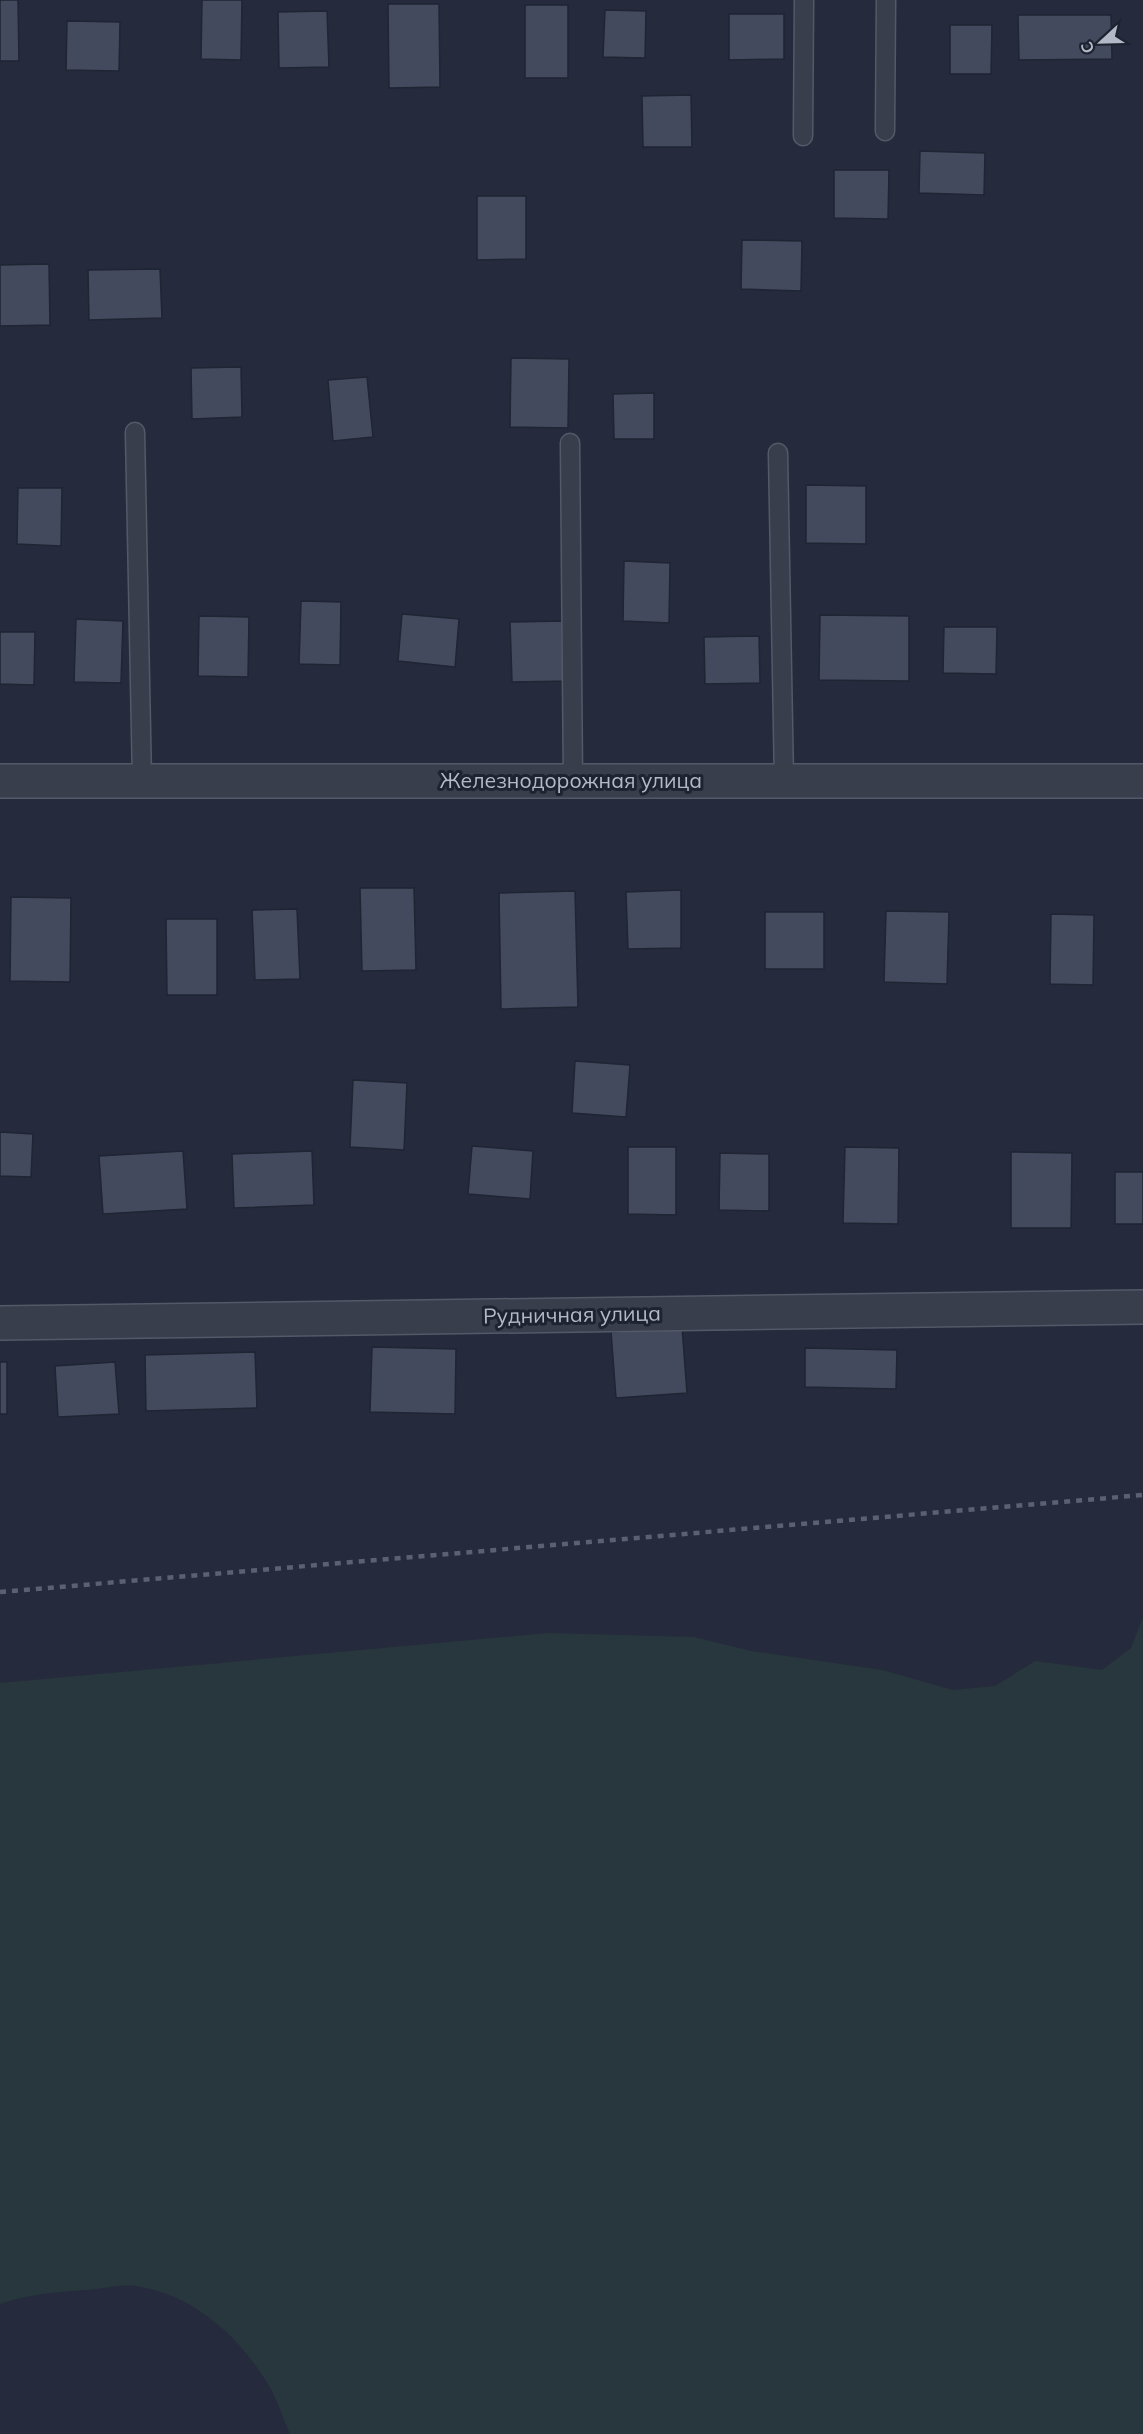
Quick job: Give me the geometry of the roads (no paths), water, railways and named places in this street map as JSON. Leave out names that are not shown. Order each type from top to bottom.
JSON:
[{"type":"street","name":"Железнодорожная улица","points":[[0,781],[1143,781]]},
{"type":"street","name":"Рудничная улица","points":[[0,1323],[1143,1306]]},
{"type":"lane","points":[[803,136],[804,0]]},
{"type":"lane","points":[[885,131],[886,0]]},
{"type":"lane","points":[[135,432],[142,781]]},
{"type":"lane","points":[[570,443],[573,781]]},
{"type":"lane","points":[[778,453],[784,781]]},
{"type":"railway","points":[[0,1592],[1143,1495]]}]
